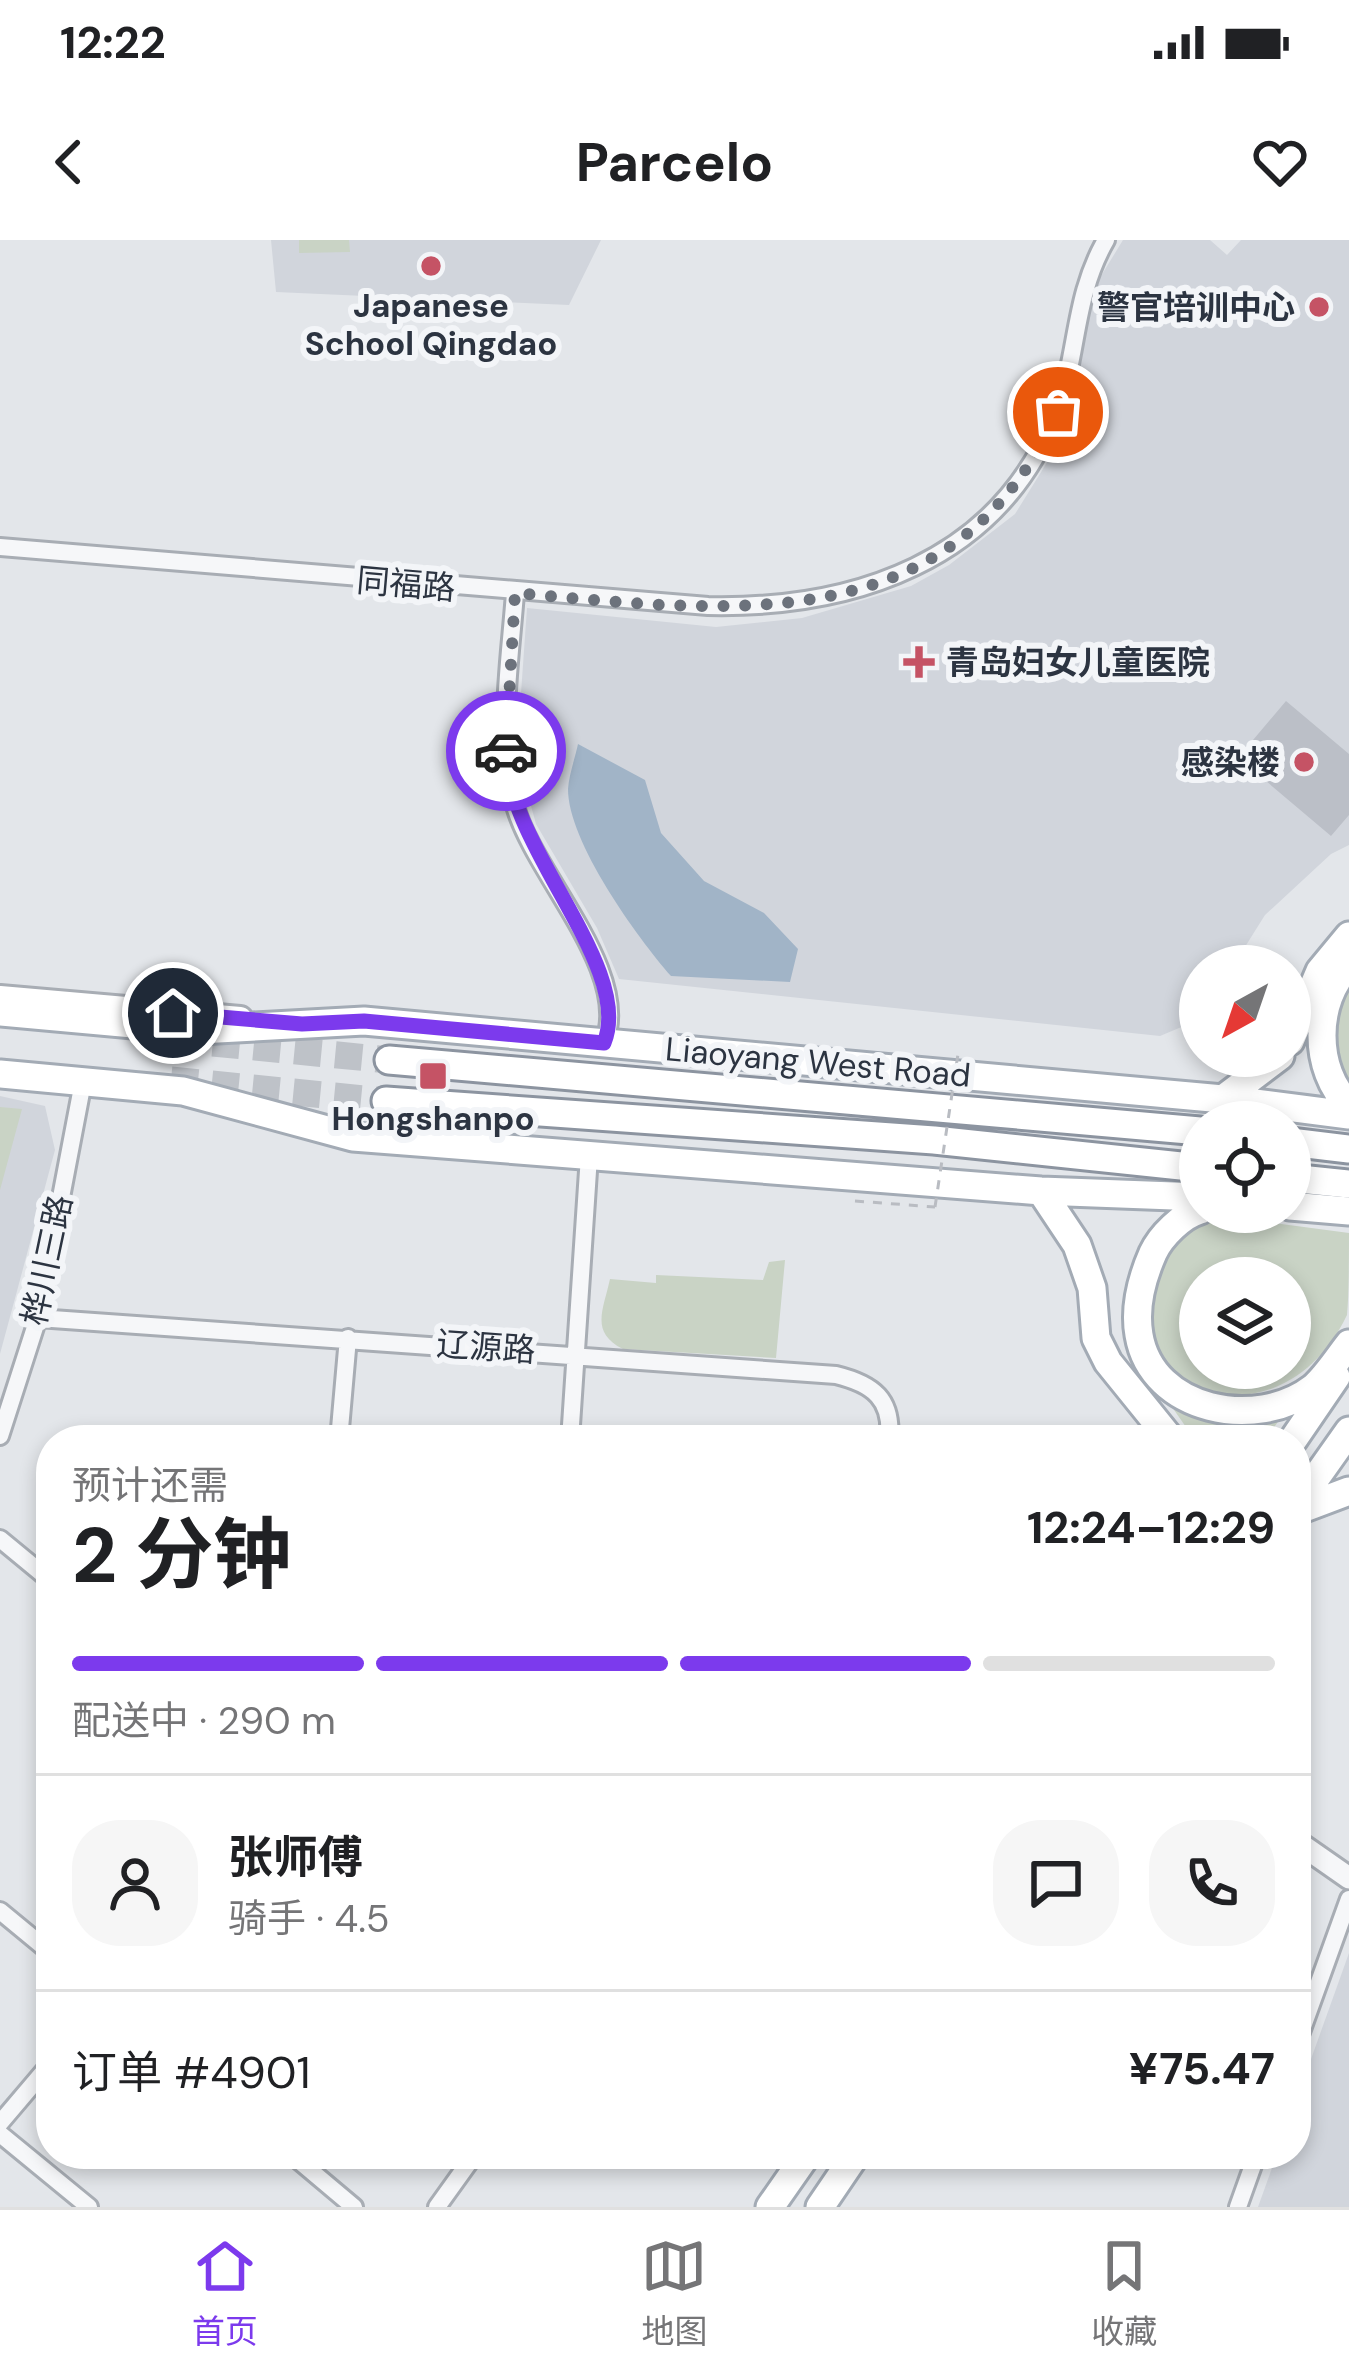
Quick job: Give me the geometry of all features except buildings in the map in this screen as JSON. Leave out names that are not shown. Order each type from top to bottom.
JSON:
[{"type":"main road","points":[[1311,992],[1320,971],[1349,936]]},
{"type":"main road","points":[[1349,965],[1329,997],[1322,1039],[1335,1091],[1349,1105]]},
{"type":"main road","points":[[0,998],[302,1024]]},
{"type":"main road","name":"Liaoyang West Road","points":[[0,1012],[199,1030],[364,1021],[1223,1099],[1349,1115]]},
{"type":"main road","name":"Liaoyang West Road","points":[[389,1060],[1179,1129]]},
{"type":"main road","points":[[0,1074],[183,1091],[353,1137],[1041,1191],[1179,1196]]},
{"type":"main road","points":[[1223,1099],[1252,1077]]},
{"type":"main road","name":"Liaoyang West Road","points":[[386,1101],[934,1140],[1179,1166]]},
{"type":"main road","points":[[1311,1145],[1349,1150]]},
{"type":"main road","points":[[1311,1180],[1349,1184]]},
{"type":"main road","points":[[1041,1191],[1078,1245],[1092,1288],[1096,1338],[1108,1362],[1159,1425]]},
{"type":"main road","points":[[1311,1208],[1349,1211]]},
{"type":"main road","points":[[1179,1226],[1158,1242],[1140,1283],[1138,1336],[1158,1377],[1206,1409],[1261,1411],[1312,1388],[1349,1344]]},
{"type":"main road","points":[[1303,1425],[1349,1359]]},
{"type":"main road","points":[[1311,1487],[1349,1431]]},
{"type":"main road","points":[[1311,1504],[1349,1491]]},
{"type":"main road","points":[[770,2207],[797,2169]]},
{"type":"main road","points":[[820,2207],[846,2169]]},
{"type":"street","name":"同福路","points":[[0,548],[515,593],[779,608],[907,572],[958,543],[1001,506],[1034,461],[1058,412],[1078,303],[1106,240]]},
{"type":"street","points":[[515,593],[506,759],[512,792],[536,857],[594,955],[607,996],[604,1043]]},
{"type":"street","name":"桦川三路","points":[[0,1436],[38,1318],[83,1082]]},
{"type":"street","points":[[571,1425],[590,1156]]},
{"type":"street","name":"辽源路","points":[[38,1318],[836,1375],[868,1383],[885,1403],[887,1425]]},
{"type":"street","points":[[340,1425],[348,1338]]},
{"type":"street","points":[[0,1539],[36,1568]]},
{"type":"street","points":[[1311,1851],[1349,1878]]},
{"type":"street","points":[[1311,2004],[1349,1899]]},
{"type":"street","points":[[0,1911],[36,1941]]},
{"type":"street","points":[[0,2123],[36,2081]]},
{"type":"street","points":[[0,2134],[36,2164]]},
{"type":"street","points":[[43,2169],[89,2207]]},
{"type":"street","points":[[309,2169],[354,2207]]},
{"type":"street","points":[[437,2207],[464,2169]]},
{"type":"street","points":[[1238,2207],[1252,2169]]},
{"type":"path","points":[[855,1201],[935,1207],[958,1054]]},
{"type":"shaded area","name":"Japanese School Qingdao","points":[[271,240],[601,240],[569,305],[276,292]]},
{"type":"shaded area","name":"青岛妇女儿童医院","points":[[1123,240],[1210,240],[1227,255],[1241,240],[1349,240],[1349,845],[1331,854],[1265,915],[1246,945],[1179,945],[1179,1028],[1160,1036],[619,979],[597,928],[536,824],[521,770],[518,736],[527,608],[716,627],[802,618],[911,586],[949,565],[1015,514],[1056,448],[1073,395],[1084,322],[1101,276]]},
{"type":"shaded area","points":[[0,1096],[45,1106],[55,1150],[0,1354]]},
{"type":"shaded area","points":[[1349,1953],[1349,2207],[1258,2207],[1272,2169],[1311,2169],[1311,2059]]},
{"type":"green space","points":[[299,240],[349,240],[350,252],[299,253]]},
{"type":"green space","points":[[1349,979],[1349,1092],[1336,1065],[1334,1036]]},
{"type":"green space","points":[[0,1107],[22,1109],[0,1190]]},
{"type":"green space","points":[[1311,1228],[1349,1233],[1347,1315],[1318,1358],[1311,1363],[1311,1257],[1179,1257],[1179,1376],[1157,1349],[1149,1314],[1157,1271],[1181,1234],[1311,1233]]},
{"type":"green space","points":[[785,1260],[776,1358],[623,1349],[603,1328],[610,1279],[656,1283],[656,1275],[763,1280],[769,1262]]},
{"type":"green space","points":[[1205,1389],[1265,1389],[1245,1395]]},
{"type":"green space","points":[[1165,1397],[1221,1420],[1280,1419],[1276,1425],[1185,1425]]},
{"type":"water","points":[[578,744],[645,780],[661,833],[704,881],[764,913],[798,949],[790,982],[671,976],[623,914],[579,835],[568,789]]},
{"type":"tunnel","points":[[172,1039],[389,1060]]},
{"type":"tunnel","points":[[171,1080],[386,1101]]},
{"type":"way so far","points":[[506,751],[515,593],[779,608],[907,572],[958,543],[1001,506],[1034,461],[1058,412]]},
{"type":"place","name":"Japanese School Qingdao","points":[[431,266]]},
{"type":"place","name":"警官培训中心","points":[[1319,307]]},
{"type":"place","name":"青岛妇女儿童医院","points":[[919,662]]},
{"type":"place","name":"感染楼","points":[[1304,762]]},
{"type":"place","name":"Hongshanpo","points":[[433,1076]]},
{"type":"route","points":[[173,1013],[302,1024],[364,1021],[604,1043],[609,1032],[607,996],[594,955],[536,857],[515,808],[506,751]]}]
